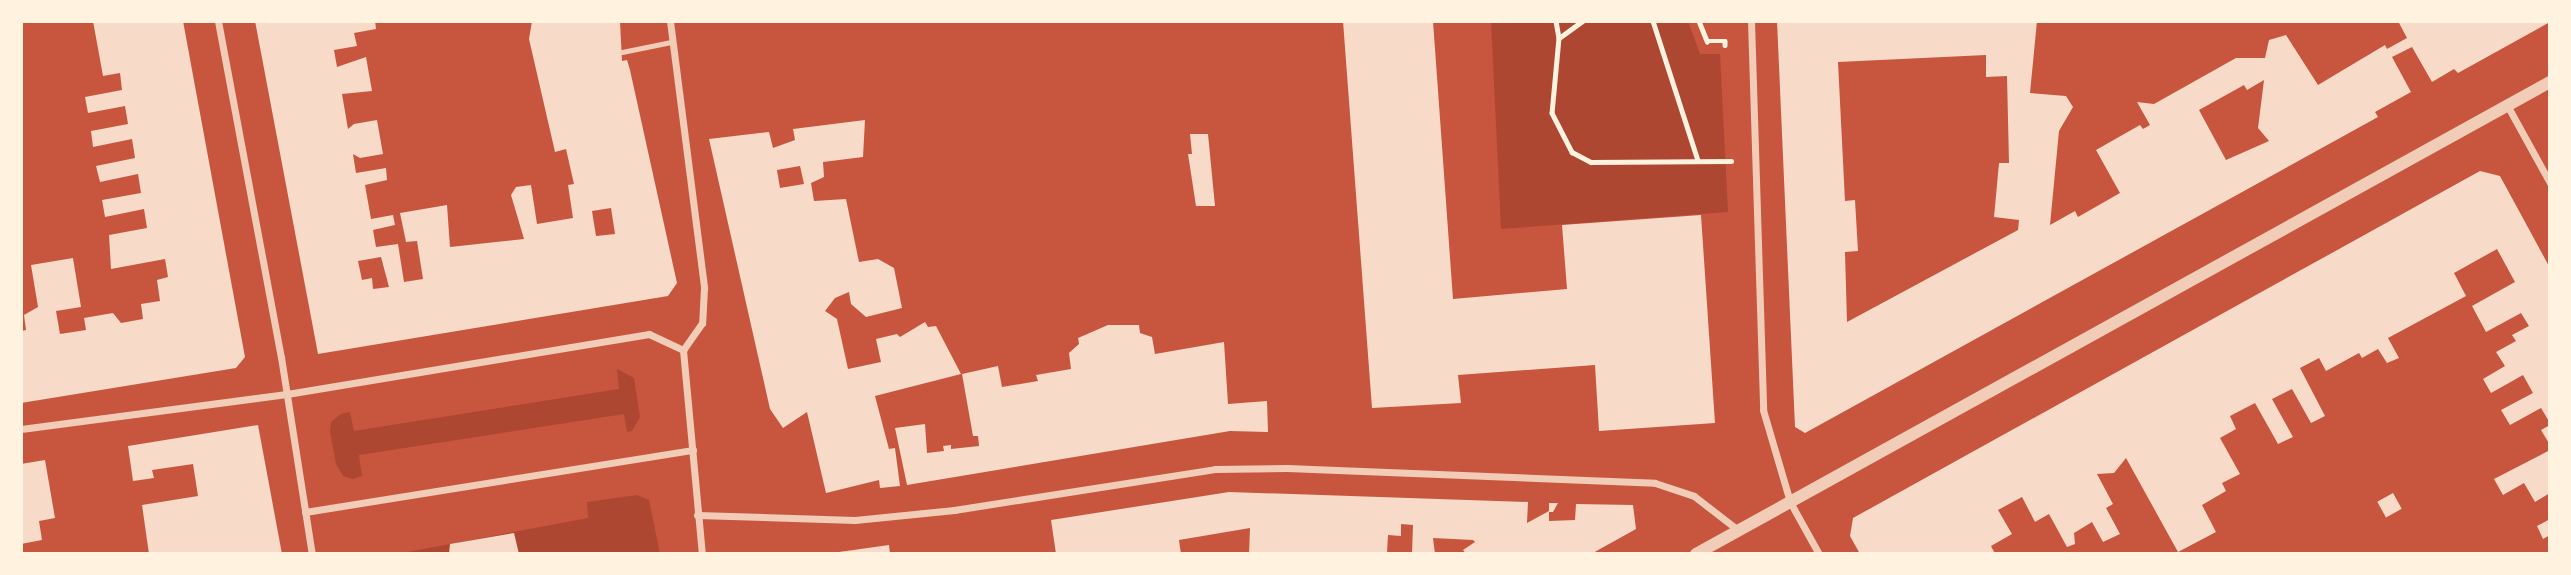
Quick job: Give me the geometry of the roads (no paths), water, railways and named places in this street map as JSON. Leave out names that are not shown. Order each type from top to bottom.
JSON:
[{"type":"street","points":[[218,21],[287,394],[312,554]]},
{"type":"street","points":[[670,21],[704,288],[702,323],[683,350],[702,554]]},
{"type":"street","points":[[1751,21],[1763,410],[1790,502],[1819,554]]},
{"type":"street","points":[[1696,554],[2550,82]]},
{"type":"street","points":[[2507,105],[2550,183]]},
{"type":"street","points":[[21,429],[287,394],[649,334],[683,350]]},
{"type":"street","points":[[305,512],[693,450]]},
{"type":"street","points":[[697,515],[867,519],[1215,469],[1287,467],[1655,483],[1704,502],[1738,530]]},
{"type":"lane","points":[[621,52],[671,42]]}]
